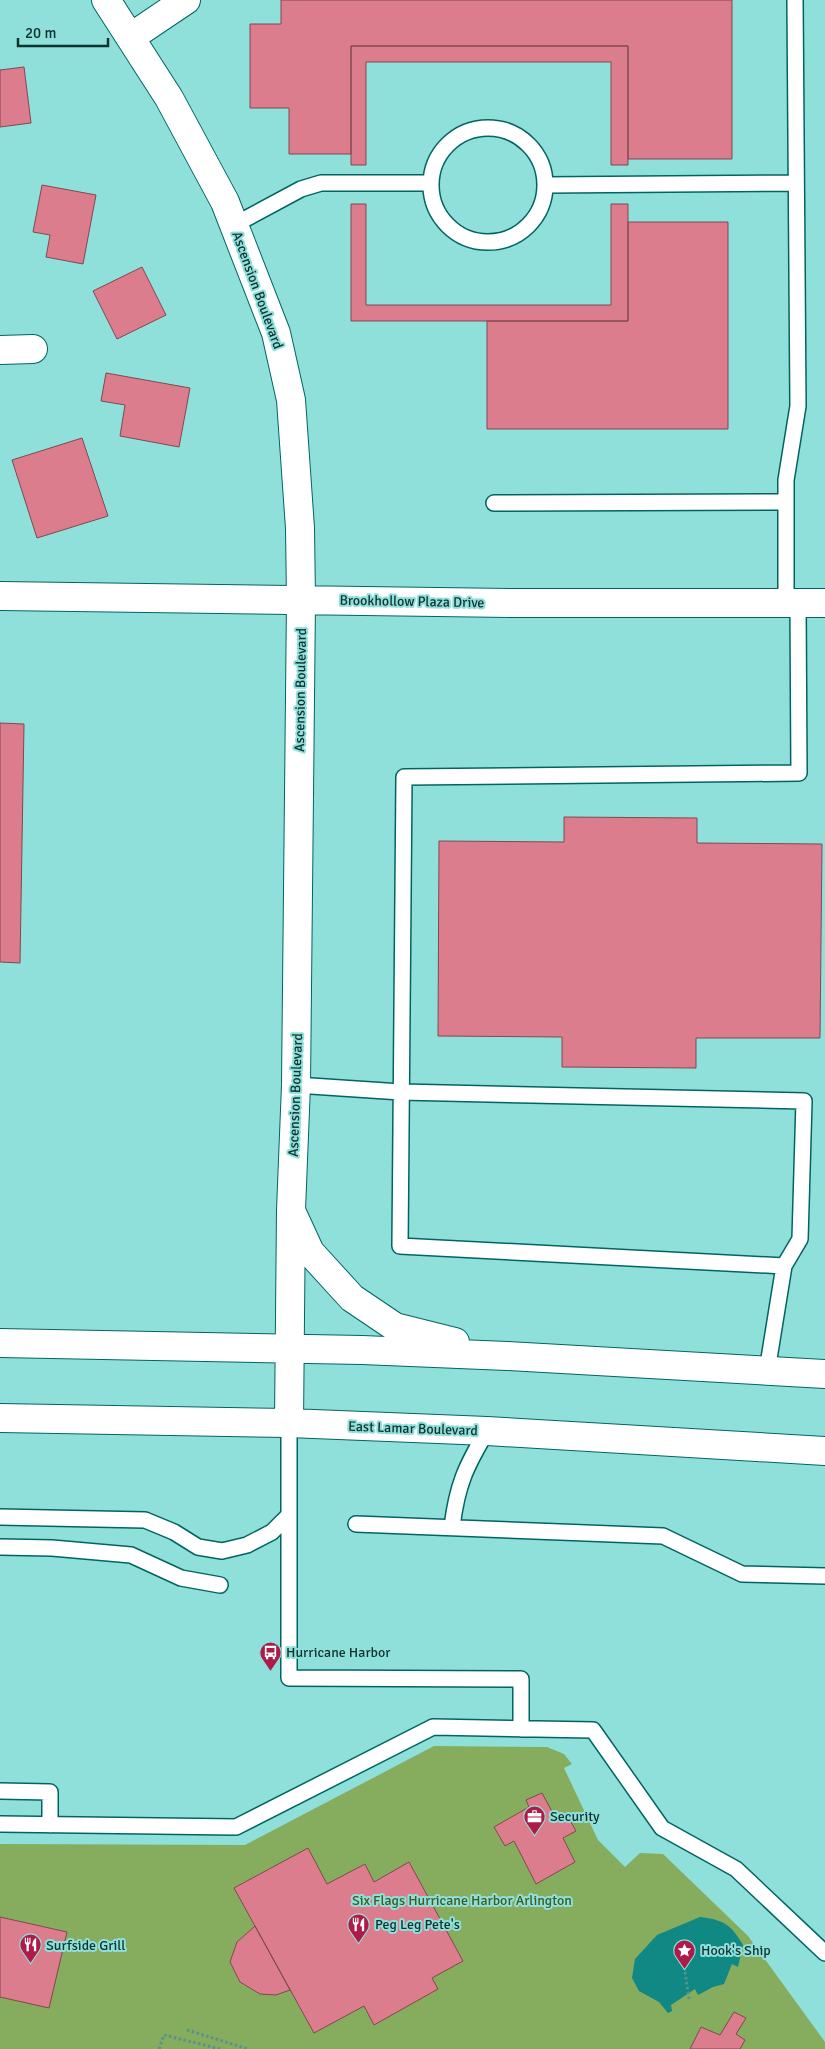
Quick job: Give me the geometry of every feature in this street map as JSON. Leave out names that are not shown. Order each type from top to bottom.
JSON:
[{"type":"street","name":"Ascension Boulevard","points":[[106,0],[169,98],[225,202],[276,333],[292,400],[300,528],[301,600],[296,1085],[288,1348],[289,1423]]},
{"type":"street","points":[[130,37],[186,0]]},
{"type":"street","points":[[0,350],[33,349]]},
{"type":"street","name":"Brookhollow Plaza Drive","points":[[0,596],[825,603]]},
{"type":"street","points":[[291,1210],[310,1252],[352,1298],[381,1318],[395,1327],[507,1356]]},
{"type":"street","points":[[0,1344],[288,1348],[507,1356],[825,1374]]},
{"type":"street","name":"East Lamar Boulevard","points":[[0,1418],[289,1423],[488,1431],[825,1451]]},
{"type":"lane","points":[[784,1266],[400,1246],[401,1092],[404,777],[799,773],[786,502],[786,480],[798,406],[795,0]]},
{"type":"lane","points":[[489,128],[506,130],[522,139],[535,151],[544,167],[546,185],[544,203],[536,219],[523,232],[507,240],[489,243],[474,241],[459,235],[447,226],[438,213],[432,199],[430,183],[439,155],[448,144],[460,135],[474,129],[489,128]]},
{"type":"lane","points":[[234,225],[301,189],[321,183],[430,183]]},
{"type":"lane","points":[[546,185],[796,183]]},
{"type":"lane","points":[[494,503],[786,502]]},
{"type":"lane","points":[[296,1085],[401,1092],[804,1101],[800,1239],[784,1266],[767,1371]]},
{"type":"lane","points":[[289,1423],[289,1678],[521,1679],[521,1728]]},
{"type":"lane","points":[[452,1527],[456,1496],[465,1471],[488,1431]]},
{"type":"lane","points":[[0,1518],[145,1520],[174,1532],[198,1547],[222,1551],[247,1545],[272,1532],[289,1515]]},
{"type":"lane","points":[[356,1524],[663,1536],[742,1574],[825,1576]]},
{"type":"lane","points":[[0,1548],[52,1548],[131,1555],[181,1578],[220,1585]]},
{"type":"lane","points":[[0,1824],[236,1827],[433,1727],[593,1730],[662,1828],[736,1868],[825,1953]]},
{"type":"lane","points":[[0,1791],[50,1792],[50,1824]]},
{"type":"path","points":[[685,1972],[689,1998]]},
{"type":"path","points":[[187,2030],[248,2049]]},
{"type":"path","points":[[159,2049],[164,2034],[220,2049]]},
{"type":"green space","name":"Six Flags Hurricane Harbor Arlington","points":[[434,1746],[547,1747],[564,1754],[572,1764],[564,1768],[598,1840],[625,1867],[640,1853],[663,1854],[748,1936],[825,2042],[825,2049],[0,2049],[0,1844],[245,1845]]},
{"type":"water","points":[[700,1917],[720,1921],[734,1932],[743,1945],[738,1967],[732,1964],[724,1984],[713,1987],[698,1995],[695,1989],[671,2005],[672,2011],[668,2013],[659,2002],[639,1991],[632,1978],[635,1959],[657,1935]]},
{"type":"building","points":[[281,0],[732,0],[732,159],[628,159],[628,46],[351,46],[351,154],[289,154],[289,108],[250,108],[250,24],[281,24]]},
{"type":"building","points":[[351,46],[628,46],[628,165],[611,165],[611,62],[366,62],[366,165],[351,165]]},
{"type":"building","points":[[24,67],[31,123],[0,127],[0,70]]},
{"type":"building","points":[[42,185],[96,195],[83,264],[46,257],[50,235],[33,232]]},
{"type":"building","points":[[351,204],[366,204],[366,305],[611,305],[611,204],[628,204],[628,321],[351,321]]},
{"type":"building","points":[[628,222],[728,222],[728,429],[487,429],[487,321],[628,321]]},
{"type":"building","points":[[142,267],[166,315],[117,339],[93,291]]},
{"type":"building","points":[[106,373],[190,388],[179,447],[120,436],[125,405],[101,401]]},
{"type":"building","points":[[82,438],[108,516],[37,538],[12,460]]},
{"type":"building","points":[[0,723],[24,724],[20,963],[0,962]]},
{"type":"building","points":[[564,817],[697,818],[697,843],[822,844],[820,1038],[696,1038],[696,1068],[562,1067],[562,1037],[438,1036],[439,841],[564,842]]},
{"type":"building","name":"Security","points":[[542,1793],[555,1817],[566,1813],[576,1831],[563,1838],[575,1862],[536,1884],[514,1841],[505,1846],[494,1827],[529,1807],[526,1800]]},
{"type":"building","name":"Peg Leg Pete's","points":[[308,1848],[327,1884],[365,1864],[374,1882],[409,1862],[463,1961],[432,1978],[438,1989],[374,2025],[364,2006],[314,2033],[234,1888]]},
{"type":"building","name":"Surfside Grill","points":[[0,1917],[67,1932],[49,2008],[0,1997]]},
{"type":"building","points":[[255,1926],[290,1990],[276,1995],[260,1994],[240,1982],[230,1962],[237,1942]]},
{"type":"building","points":[[734,2012],[746,2018],[736,2034],[745,2040],[740,2049],[690,2049],[701,2027],[720,2035]]},
{"type":"place","name":"Hurricane Harbor","points":[[270,1671]]},
{"type":"place","name":"Security","points":[[534,1835]]},
{"type":"place","name":"Peg Leg Pete's","points":[[359,1943]]},
{"type":"place","name":"Surfside Grill","points":[[30,1964]]},
{"type":"place","name":"Hook's Ship","points":[[685,1969]]}]
